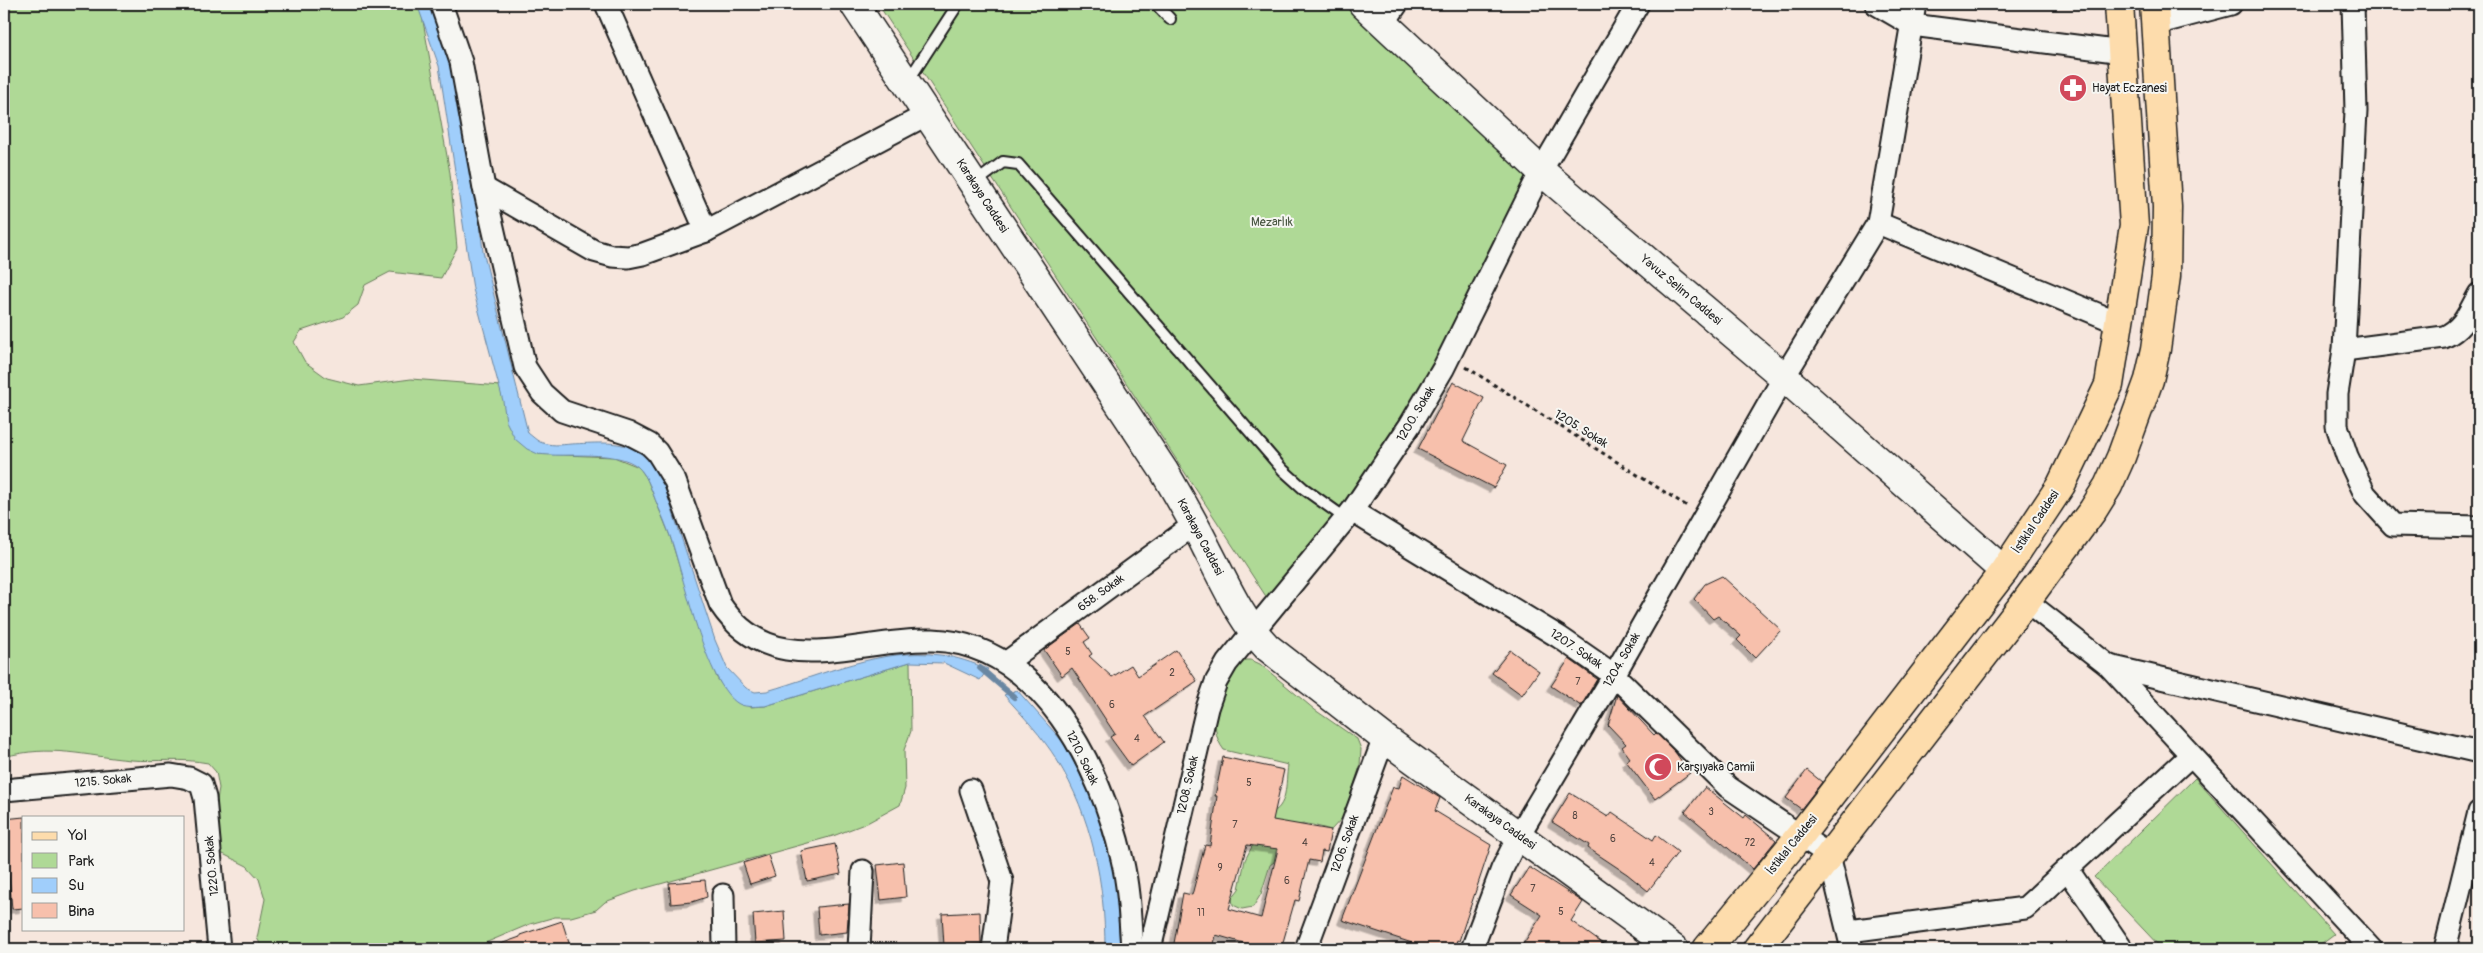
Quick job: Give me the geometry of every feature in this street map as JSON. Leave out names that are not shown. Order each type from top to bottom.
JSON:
[{"type":"main road","name":"İstiklal Caddesi","points":[[1708,949],[1800,837],[2004,571],[2061,485],[2109,385],[2134,226],[2119,4]]},
{"type":"main road","points":[[1758,949],[2026,601],[2093,510],[2108,486],[2149,380],[2163,302],[2167,249],[2167,206],[2155,14]]},
{"type":"street","name":"1210. Sokak","points":[[440,4],[461,62],[484,188],[520,351],[533,382],[551,403],[562,411],[588,422],[628,433],[649,444],[657,452],[675,480],[720,604],[738,626],[761,642],[805,652],[933,640],[961,645],[1007,662],[1034,686],[1065,724],[1093,779],[1116,834],[1122,860],[1132,949]]},
{"type":"street","points":[[606,4],[706,231]]},
{"type":"street","name":"Karakaya Caddesi","points":[[854,4],[1164,471],[1252,632],[1267,647],[1384,738],[1674,949]]},
{"type":"street","name":"Yavuz Selim Caddesi","points":[[1364,4],[1390,13],[1541,172],[1784,377],[2004,571]]},
{"type":"street","name":"1200. Sokak","points":[[1252,632],[1349,515],[1410,425],[1449,356],[1541,172],[1638,4]]},
{"type":"street","points":[[1876,4],[1912,25],[2122,52]]},
{"type":"street","points":[[1915,4],[1878,223],[2119,323]]},
{"type":"street","points":[[2155,14],[2232,4]]},
{"type":"street","points":[[2353,4],[2356,111],[2344,350],[2337,394],[2337,426],[2347,456],[2365,494],[2392,525],[2479,527]]},
{"type":"street","points":[[484,188],[594,251],[612,256],[643,254],[706,231],[928,114]]},
{"type":"street","name":"1204. Sokak","points":[[1472,949],[1502,869],[1518,835],[1614,675],[1784,377],[1878,223]]},
{"type":"street","points":[[2344,350],[2444,338],[2456,332],[2464,323],[2479,294]]},
{"type":"street","name":"1207. Sokak","points":[[1349,515],[1559,637],[1614,675],[1728,787],[1829,855]]},
{"type":"street","name":"658. Sokak","points":[[1007,662],[1194,524]]},
{"type":"street","points":[[2026,601],[2109,666],[2190,756],[2371,949]]},
{"type":"street","name":"1208. Sokak","points":[[1150,949],[1207,708],[1216,682],[1227,663],[1252,632]]},
{"type":"street","points":[[2109,666],[2479,752]]},
{"type":"street","name":"1206. Sokak","points":[[1306,949],[1384,738]]},
{"type":"street","points":[[1829,855],[1851,940],[2025,908],[2190,756]]},
{"type":"street","name":"1215. Sokak","points":[[4,790],[171,775],[189,778],[201,784]]},
{"type":"street","name":"1220. Sokak","points":[[201,784],[205,798],[219,949]]},
{"type":"street","points":[[971,790],[1002,881],[993,949]]},
{"type":"street","points":[[2445,949],[2479,812]]},
{"type":"street","points":[[859,949],[863,870]]},
{"type":"street","points":[[2068,870],[2122,949]]},
{"type":"street","points":[[723,895],[724,949]]},
{"type":"lane","points":[[907,83],[958,4]]},
{"type":"lane","points":[[1156,4],[1170,19]]},
{"type":"lane","points":[[974,184],[1002,162],[1018,164],[1283,470],[1303,488],[1349,515]]},
{"type":"path","name":"1205. Sokak","points":[[1449,356],[1704,517]]},
{"type":"green space","points":[[4,4],[420,4],[450,173],[457,248],[441,278],[390,272],[365,285],[358,305],[343,317],[301,331],[294,342],[305,362],[327,378],[359,386],[411,379],[501,386],[538,454],[614,457],[639,467],[647,479],[670,536],[699,632],[717,678],[729,695],[750,707],[765,706],[910,662],[911,731],[904,750],[905,788],[900,805],[867,823],[833,836],[635,891],[605,902],[596,910],[571,917],[555,917],[530,924],[471,949],[263,949],[257,938],[265,899],[259,879],[247,866],[221,853],[217,847],[216,806],[219,788],[216,772],[208,763],[131,760],[52,751],[21,753],[4,757]]},
{"type":"green space","name":"Mezarlık","points":[[878,4],[1347,4],[1531,178],[1399,429],[1372,470],[1269,601]]},
{"type":"green space","points":[[1251,660],[1260,664],[1315,710],[1357,739],[1361,749],[1360,766],[1344,816],[1331,830],[1304,824],[1293,827],[1279,837],[1274,862],[1270,865],[1261,894],[1253,907],[1242,909],[1233,905],[1232,898],[1239,889],[1245,860],[1269,814],[1280,806],[1283,800],[1288,765],[1224,750],[1218,740],[1216,717],[1221,694],[1237,662]]},
{"type":"green space","points":[[2195,778],[2334,934],[2314,949],[2162,949],[2094,877]]},
{"type":"water","points":[[417,4],[430,4],[446,38],[465,100],[483,251],[528,433],[538,441],[548,444],[602,443],[626,446],[647,458],[664,485],[715,640],[727,668],[746,688],[755,692],[767,691],[852,664],[896,655],[918,654],[953,657],[988,669],[980,680],[944,663],[910,662],[765,706],[739,704],[727,693],[706,653],[670,536],[649,484],[638,467],[629,461],[605,456],[538,454],[527,449],[515,439],[506,421],[503,401],[473,289],[439,66]]},
{"type":"water","points":[[1017,690],[1063,742],[1092,797],[1116,879],[1120,949],[1105,949],[1099,875],[1088,827],[1079,804],[1051,751],[1032,726],[1004,695]]},
{"type":"building","points":[[1453,382],[1484,398],[1463,441],[1507,465],[1494,488],[1418,449]]},
{"type":"building","points":[[1722,576],[1781,630],[1755,658],[1737,640],[1741,636],[1718,616],[1713,619],[1694,599],[1705,584]]},
{"type":"building","points":[[1080,624],[1090,638],[1084,642],[1092,654],[1089,656],[1112,677],[1131,665],[1138,676],[1176,650],[1197,681],[1145,716],[1164,742],[1131,766],[1110,737],[1115,734],[1072,668],[1062,676],[1044,650]]},
{"type":"building","points":[[1510,650],[1539,671],[1522,695],[1492,673]]},
{"type":"building","points":[[1569,659],[1597,679],[1581,706],[1551,686]]},
{"type":"building","name":"Karşıyaka Camii","points":[[1617,695],[1654,735],[1656,733],[1675,752],[1690,773],[1655,799],[1626,761],[1630,758],[1622,747],[1626,744],[1608,725]]},
{"type":"building","points":[[1223,757],[1284,770],[1273,820],[1331,830],[1327,852],[1322,851],[1320,862],[1309,860],[1299,901],[1295,900],[1281,949],[1264,949],[1216,935],[1213,949],[1173,949],[1183,893],[1192,895],[1205,845],[1210,846],[1217,796],[1215,796]],"holes":[[[1247,845],[1278,849],[1261,918],[1229,909]]]},
{"type":"building","points":[[1807,770],[1822,782],[1801,809],[1786,798]]},
{"type":"building","points":[[1403,775],[1440,798],[1435,811],[1491,845],[1459,941],[1457,940],[1454,949],[1410,949],[1412,943],[1342,920],[1393,787],[1399,788]]},
{"type":"building","points":[[1705,787],[1744,818],[1746,815],[1776,840],[1753,869],[1685,812]]},
{"type":"building","points":[[1570,793],[1608,817],[1612,812],[1653,840],[1656,835],[1678,852],[1648,891],[1627,874],[1588,848],[1589,845],[1552,822]]},
{"type":"building","points":[[22,817],[22,908],[12,909],[8,865],[4,865],[4,819]]},
{"type":"building","points":[[835,844],[841,874],[807,881],[801,851]]},
{"type":"building","points":[[768,855],[775,876],[750,884],[743,863]]},
{"type":"building","points":[[903,862],[906,897],[881,900],[877,865]]},
{"type":"building","points":[[1529,867],[1583,902],[1571,921],[1610,949],[1520,949],[1542,915],[1511,895]]},
{"type":"building","points":[[705,880],[707,897],[692,902],[671,904],[669,883]]},
{"type":"building","points":[[849,904],[847,932],[819,935],[817,907]]},
{"type":"building","points":[[784,911],[786,941],[755,943],[753,914]]},
{"type":"building","points":[[980,912],[981,944],[944,946],[942,914]]},
{"type":"building","points":[[562,921],[571,949],[493,949],[492,947],[520,937],[520,935]]},
{"type":"waterway","points":[[980,668],[1014,697]]},
{"type":"place","name":"Hayat Eczanesi","points":[[2073,88]]},
{"type":"place","name":"Karşıyaka Camii","points":[[1658,767]]}]
